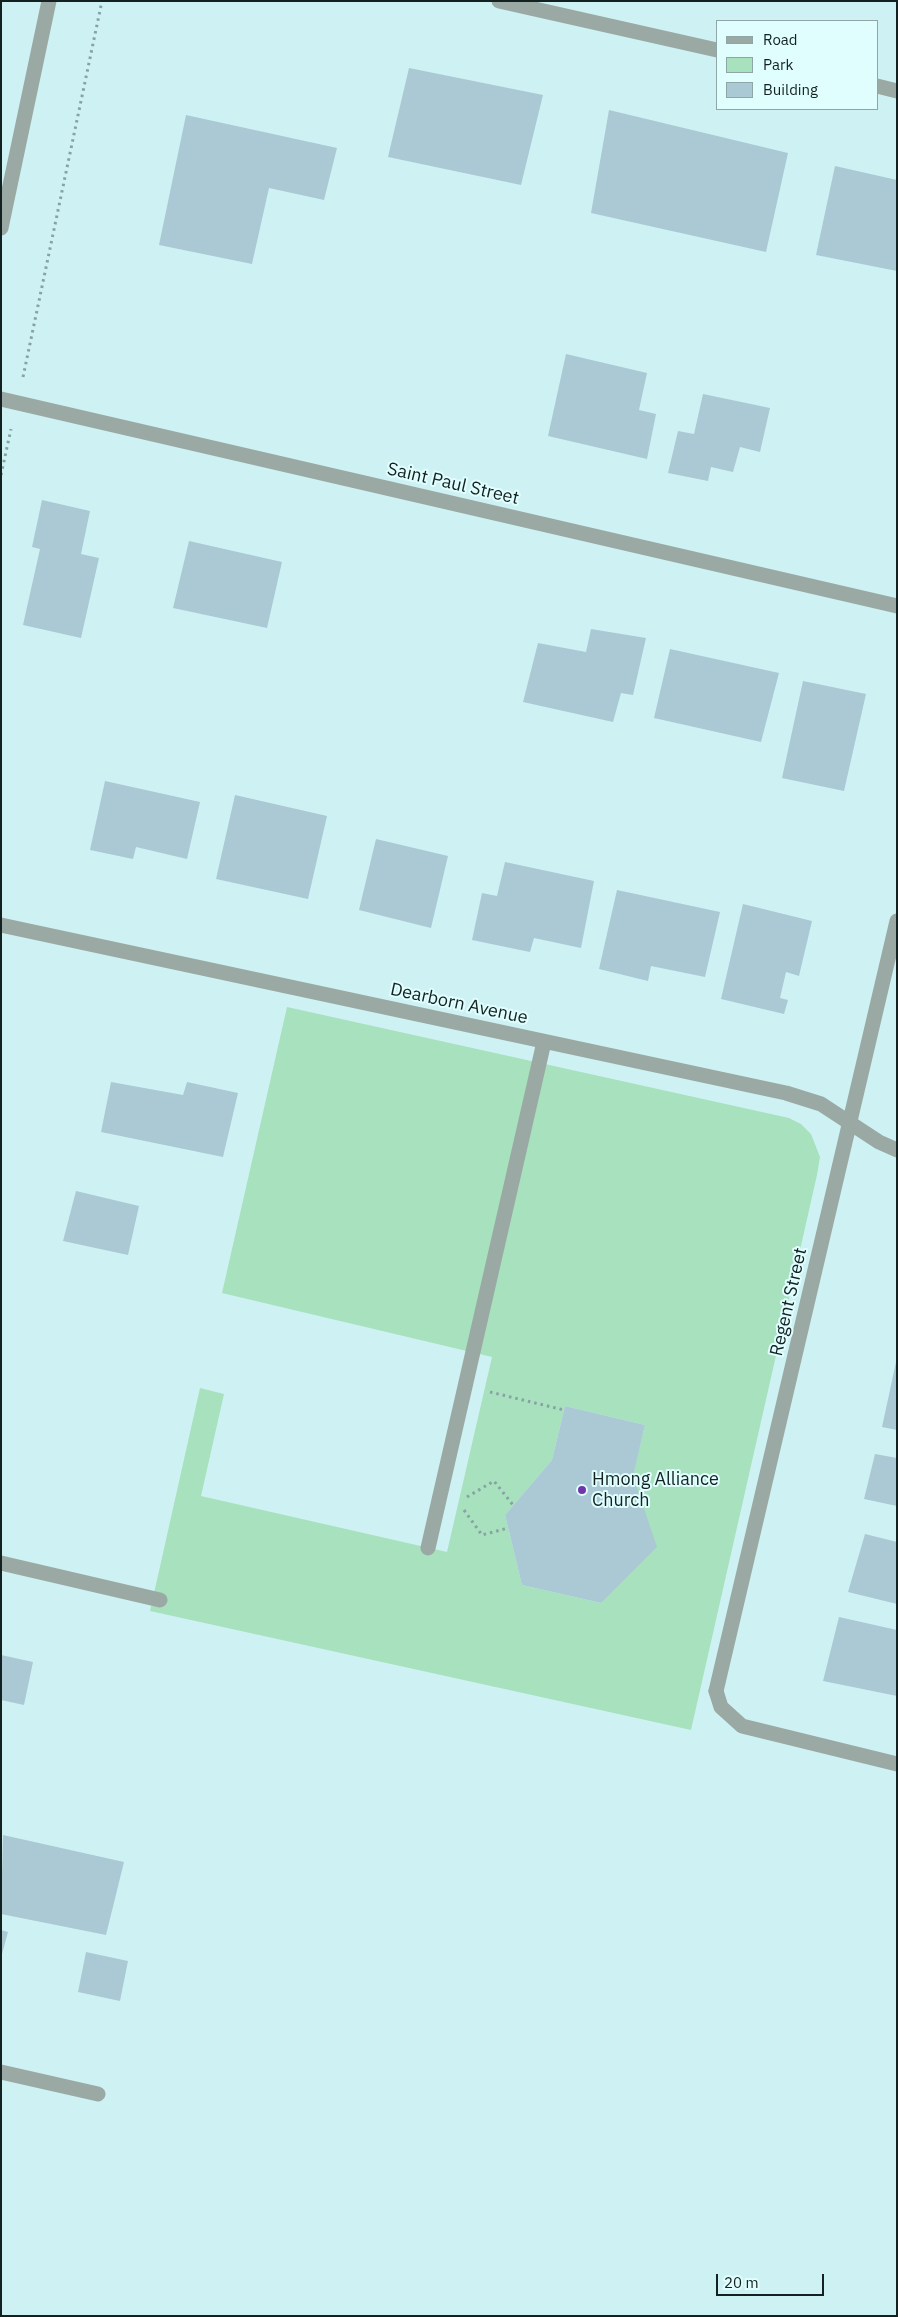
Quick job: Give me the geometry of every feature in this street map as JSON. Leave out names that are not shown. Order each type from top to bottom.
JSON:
[{"type":"street","points":[[1,228],[49,1]]},
{"type":"street","points":[[499,1],[716,50]]},
{"type":"street","points":[[878,86],[897,91]]},
{"type":"street","name":"Saint Paul Street","points":[[1,398],[897,606]]},
{"type":"street","name":"Regent Street","points":[[897,921],[716,1691],[722,1707],[742,1726],[897,1764]]},
{"type":"street","name":"Dearborn Avenue","points":[[1,925],[786,1093],[820,1104],[879,1142],[897,1150]]},
{"type":"street","points":[[428,1548],[544,1042]]},
{"type":"street","points":[[1,1563],[160,1600]]},
{"type":"street","points":[[1,2072],[98,2094]]},
{"type":"path","points":[[1,475],[102,1]]},
{"type":"path","points":[[466,1386],[564,1410]]},
{"type":"path","points":[[466,1498],[494,1481],[513,1505]]},
{"type":"path","points":[[459,1502],[482,1535],[508,1528]]},
{"type":"green space","points":[[287,1007],[789,1118],[801,1124],[811,1134],[820,1157],[817,1175],[691,1730],[150,1611],[200,1388],[224,1394],[201,1496],[447,1552],[492,1357],[222,1293]],"holes":[[[565,1406],[645,1425],[601,1603],[522,1585],[505,1515],[552,1460]]]},
{"type":"building","points":[[409,68],[543,95],[521,185],[388,157]]},
{"type":"building","points":[[609,110],[788,153],[766,252],[591,213]]},
{"type":"building","points":[[186,115],[337,148],[324,200],[269,188],[252,264],[159,245]]},
{"type":"building","points":[[835,166],[897,180],[897,271],[816,255]]},
{"type":"building","points":[[566,354],[647,373],[639,410],[656,414],[647,459],[548,436]]},
{"type":"building","points":[[703,394],[770,408],[760,452],[740,447],[733,472],[711,467],[708,481],[668,473],[678,431],[694,434]]},
{"type":"building","points":[[42,500],[90,511],[81,554],[99,558],[81,638],[23,625],[40,549],[32,547]]},
{"type":"building","points":[[189,541],[282,562],[267,628],[173,608]]},
{"type":"building","points":[[591,629],[646,638],[633,695],[621,693],[613,722],[523,702],[538,643],[586,652]]},
{"type":"building","points":[[670,649],[779,673],[761,742],[654,718]]},
{"type":"building","points":[[803,681],[866,694],[844,791],[782,778]]},
{"type":"building","points":[[105,781],[200,802],[187,859],[136,847],[133,859],[90,850]]},
{"type":"building","points":[[235,795],[327,816],[308,899],[216,879]]},
{"type":"building","points":[[376,839],[448,856],[431,928],[359,910]]},
{"type":"building","points":[[505,862],[594,881],[581,948],[534,938],[530,952],[472,940],[482,893],[497,896]]},
{"type":"building","points":[[617,890],[720,912],[705,977],[651,966],[648,981],[599,969]]},
{"type":"building","points":[[743,904],[812,921],[799,976],[786,972],[780,998],[788,1000],[784,1014],[721,999]]},
{"type":"building","points":[[111,1082],[183,1095],[187,1082],[238,1093],[223,1157],[101,1132]]},
{"type":"building","points":[[76,1191],[139,1206],[128,1255],[63,1241]]},
{"type":"building","points":[[897,1362],[897,1430],[882,1427]]},
{"type":"building","name":"Hmong Alliance Church","points":[[565,1406],[645,1425],[633,1476],[657,1547],[601,1603],[522,1585],[505,1515],[552,1460]]},
{"type":"building","points":[[875,1454],[897,1458],[897,1506],[864,1499]]},
{"type":"building","points":[[865,1534],[897,1542],[897,1604],[848,1592]]},
{"type":"building","points":[[839,1617],[897,1630],[897,1696],[823,1681]]},
{"type":"building","points":[[1,1655],[33,1662],[24,1705],[1,1700]]},
{"type":"building","points":[[3,1835],[124,1862],[106,1935],[1,1914]]},
{"type":"building","points":[[1,1930],[8,1932],[2,1954],[1,1954]]},
{"type":"building","points":[[86,1952],[128,1961],[120,2001],[78,1992]]},
{"type":"place","name":"Hmong Alliance Church","points":[[582,1490]]}]
